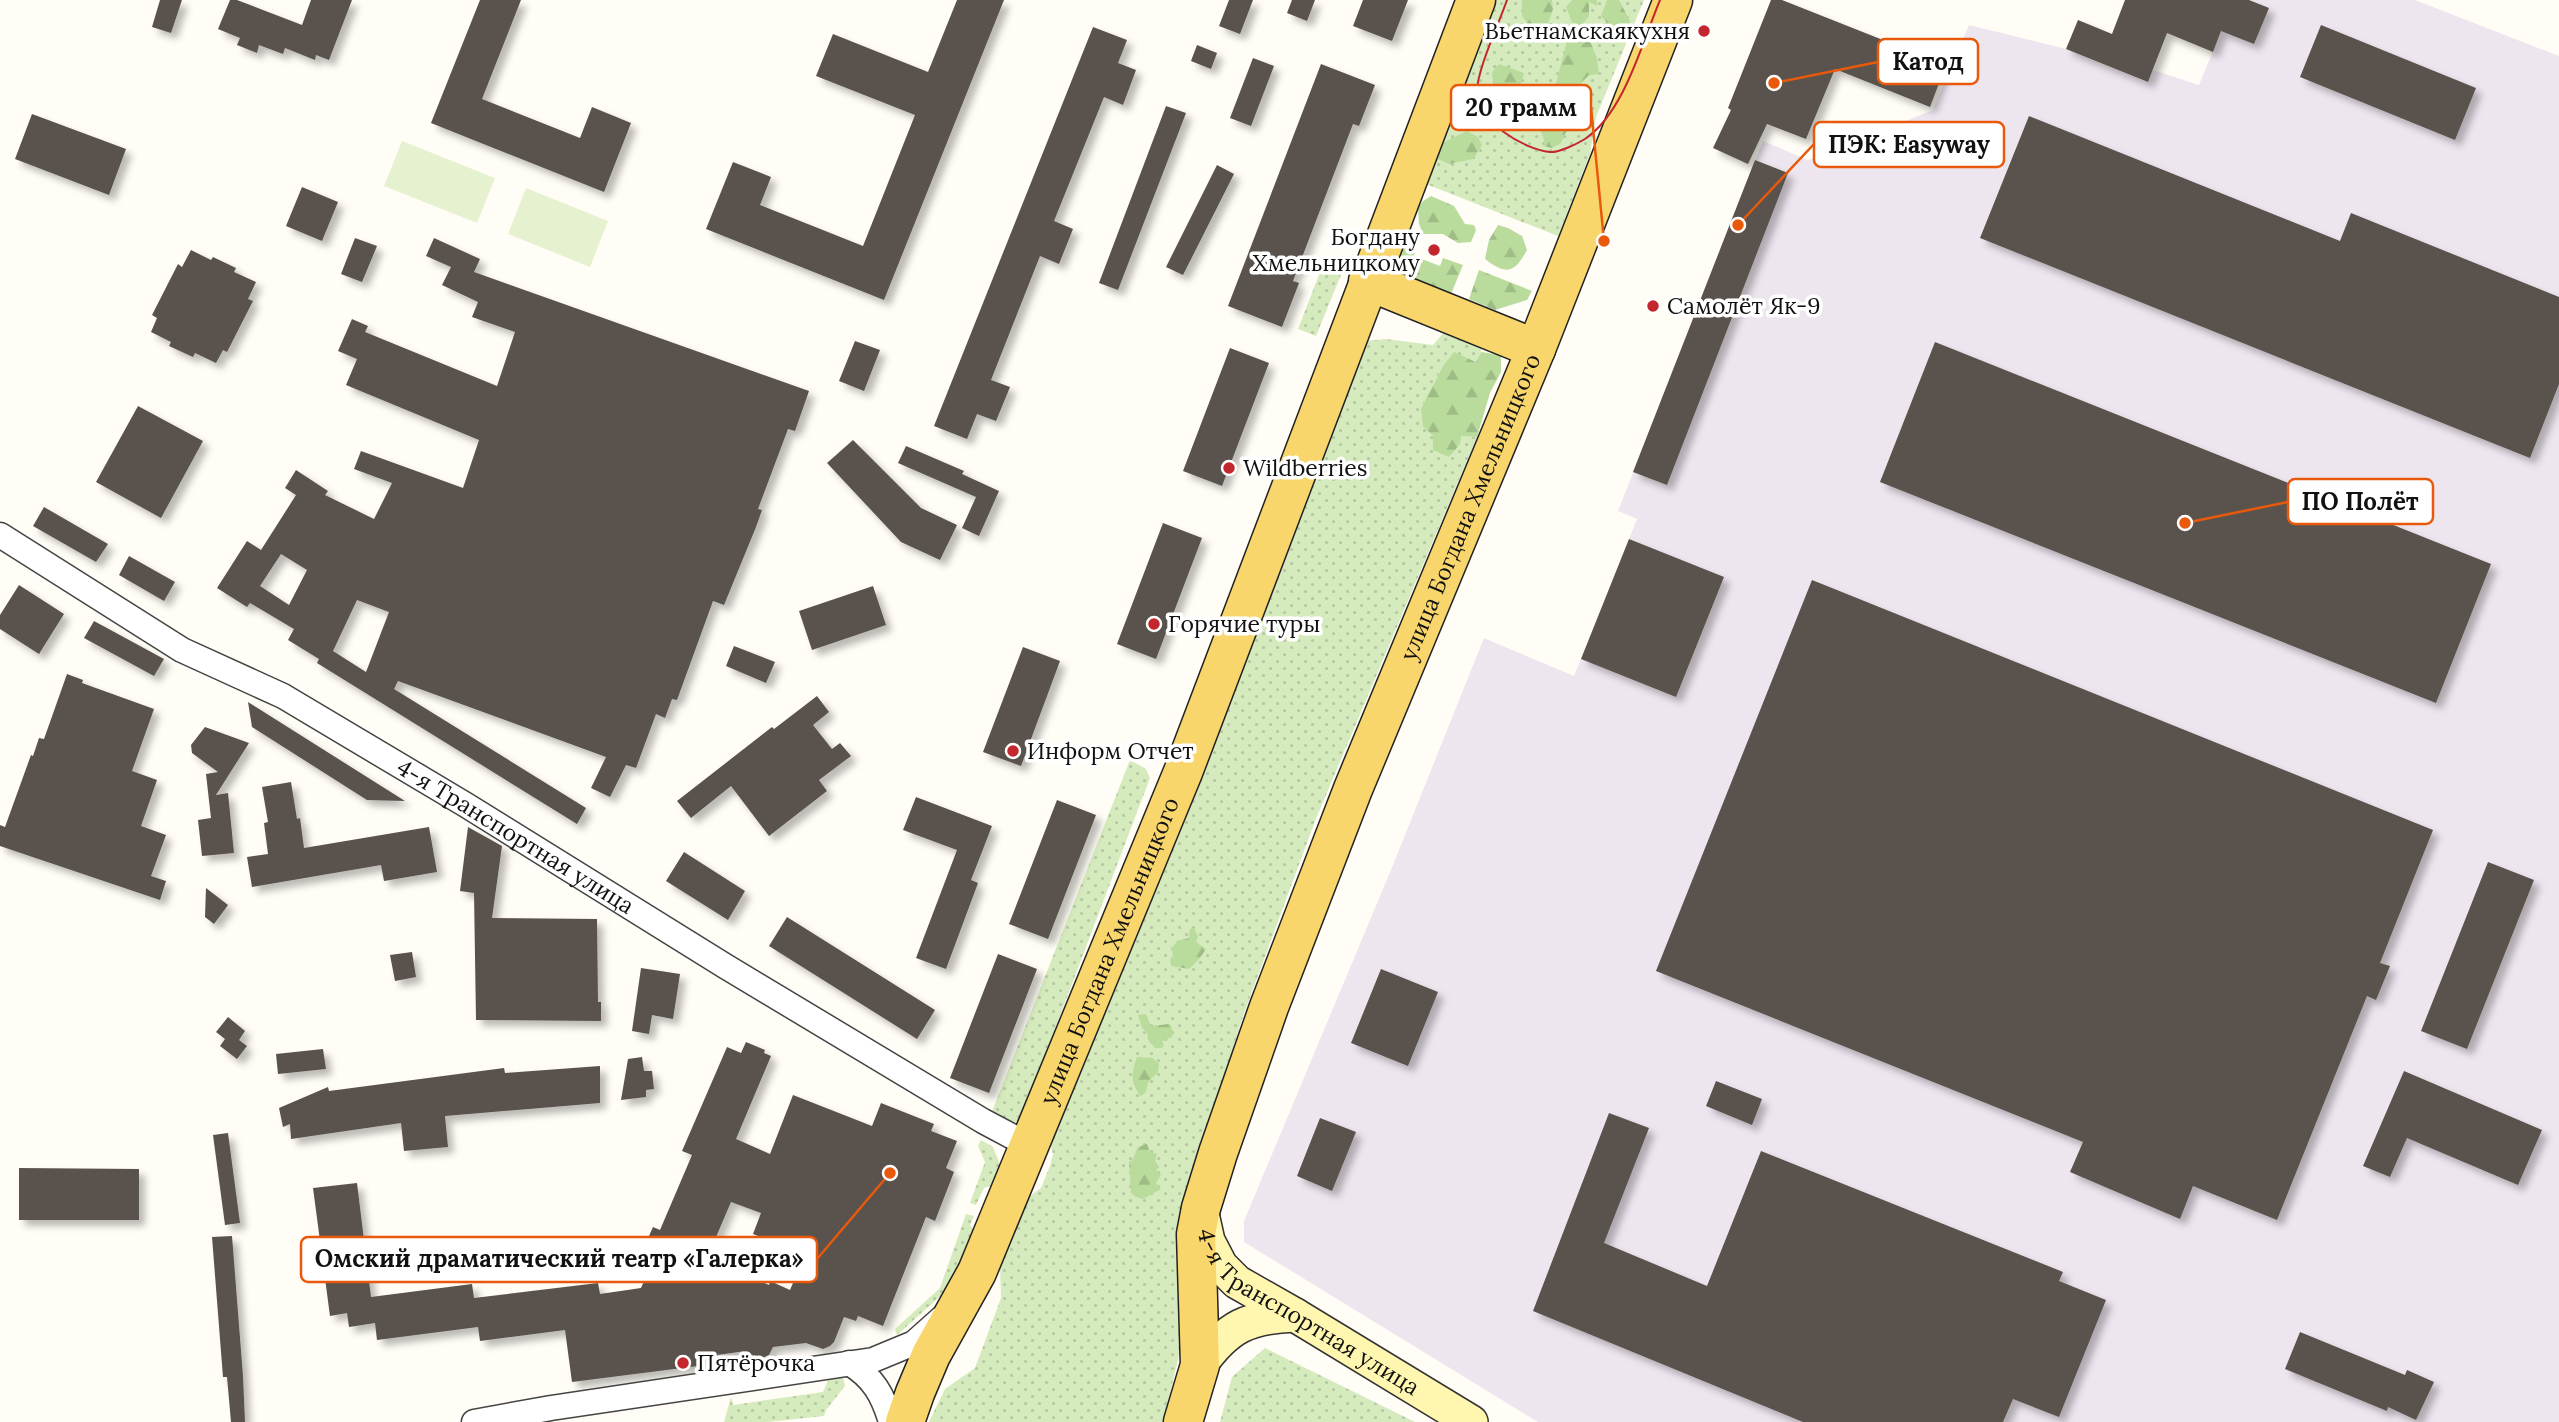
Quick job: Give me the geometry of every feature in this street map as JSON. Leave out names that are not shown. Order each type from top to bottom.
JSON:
[{"type":"main road","name":"улица Богдана Хмельницкого","points":[[905,1422],[932,1355],[977,1272],[1183,772],[1476,0]]},
{"type":"main road","name":"улица Богдана Хмельницкого","points":[[1183,1422],[1200,1365],[1195,1255],[1201,1208],[1269,1007],[1348,802],[1536,349],[1673,0]]},
{"type":"main road","points":[[1368,281],[1536,349]]},
{"type":"main road","name":"4-я Транспортная улица","points":[[1201,1208],[1208,1241],[1221,1266],[1237,1282],[1471,1422]]},
{"type":"main road","points":[[1200,1365],[1214,1344],[1234,1328],[1264,1316],[1295,1315]]},
{"type":"street","name":"4-я Транспортная улица","points":[[0,535],[181,650],[283,696],[983,1121],[1030,1146]]},
{"type":"street","points":[[474,1422],[873,1360],[914,1343],[935,1326],[966,1293]]},
{"type":"street","points":[[849,1363],[864,1372],[876,1385],[891,1422]]},
{"type":"shaded area","points":[[2234,0],[2415,0],[2559,56],[2559,1422],[1538,1422],[1244,1242],[1244,1221],[1393,865],[1484,638],[1574,676],[1637,519],[1618,511],[1763,141],[1808,160],[1933,110],[1969,25],[2066,49],[2147,82],[2153,70],[2199,85]]},
{"type":"green space","points":[[1493,0],[1644,0],[1596,117],[1590,154],[1558,236],[1421,182]]},
{"type":"green space","points":[[1522,0],[1552,0],[1553,9],[1548,24],[1533,33],[1522,15]]},
{"type":"green space","points":[[1572,0],[1597,0],[1597,6],[1589,2],[1589,16],[1583,24],[1597,58],[1599,74],[1589,75],[1579,85],[1587,101],[1579,102],[1578,117],[1565,116],[1569,126],[1561,143],[1552,148],[1543,146],[1544,140],[1539,125],[1554,91],[1572,22],[1566,7]]},
{"type":"green space","points":[[1607,0],[1619,0],[1630,21],[1625,37],[1621,39],[1613,33],[1607,35],[1605,30],[1607,23],[1601,16]]},
{"type":"green space","points":[[1499,64],[1524,73],[1517,98],[1510,98],[1504,88],[1493,84],[1492,72]]},
{"type":"green space","points":[[1467,131],[1478,137],[1482,145],[1473,159],[1449,164],[1438,159],[1435,163],[1426,162],[1437,139],[1444,142]]},
{"type":"green space","points":[[402,141],[495,178],[477,223],[384,186]]},
{"type":"green space","points":[[526,188],[608,221],[590,267],[508,234]]},
{"type":"green space","points":[[1431,196],[1454,206],[1465,224],[1474,225],[1476,230],[1471,242],[1458,243],[1443,234],[1423,234],[1418,208]]},
{"type":"green space","points":[[1498,225],[1522,236],[1527,250],[1518,264],[1509,270],[1499,268],[1485,259],[1489,240]]},
{"type":"green space","points":[[1394,241],[1415,251],[1414,256],[1440,266],[1443,258],[1463,265],[1451,294],[1393,274]]},
{"type":"green space","points":[[1324,262],[1343,270],[1316,336],[1298,329]]},
{"type":"green space","points":[[1479,270],[1532,291],[1527,300],[1495,310],[1469,299]]},
{"type":"green space","points":[[1444,332],[1483,345],[1477,362],[1454,353],[1443,366],[1421,408],[1461,435],[1477,437],[1315,821],[1243,1016],[1179,1224],[1177,1263],[1183,1300],[1183,1339],[1163,1422],[929,1422],[945,1389],[975,1368],[1001,1298],[1000,1264],[1026,1199],[1041,1188],[1050,1166],[1053,1154],[1050,1144],[1356,342],[1386,339],[1433,345]]},
{"type":"green space","points":[[1454,352],[1476,362],[1481,352],[1501,355],[1501,372],[1490,393],[1477,437],[1461,436],[1460,444],[1449,457],[1433,450],[1433,436],[1423,426],[1421,408],[1443,366]]},
{"type":"green space","points":[[1130,760],[1146,769],[1150,778],[1020,1121],[1005,1124],[991,1114]]},
{"type":"green space","points":[[1194,928],[1198,936],[1196,942],[1206,949],[1189,969],[1171,966],[1172,948],[1177,941],[1189,938],[1190,929]]},
{"type":"green space","points":[[1146,1014],[1151,1026],[1170,1024],[1172,1037],[1162,1041],[1162,1048],[1155,1048],[1142,1028],[1138,1015]]},
{"type":"green space","points":[[1137,1057],[1153,1058],[1159,1064],[1158,1072],[1148,1082],[1146,1092],[1141,1096],[1133,1078]]},
{"type":"green space","points":[[981,1140],[993,1147],[1001,1167],[996,1184],[984,1188],[976,1205],[970,1203],[985,1162],[978,1146]]},
{"type":"green space","points":[[1147,1144],[1150,1152],[1157,1154],[1155,1161],[1159,1167],[1156,1170],[1161,1175],[1156,1183],[1161,1189],[1143,1199],[1131,1193],[1129,1161],[1132,1161],[1138,1147]]},
{"type":"green space","points":[[966,1214],[974,1216],[970,1225],[975,1232],[961,1267],[945,1292],[897,1335],[895,1329],[940,1288]]},
{"type":"green space","points":[[1265,1348],[1415,1422],[1220,1422],[1232,1377]]},
{"type":"green space","points":[[843,1376],[845,1386],[824,1416],[768,1422],[724,1422],[731,1397],[733,1405],[823,1392],[829,1378]]},
{"type":"building","points":[[160,0],[182,0],[171,33],[152,27]]},
{"type":"building","points":[[230,0],[237,0],[302,25],[311,0],[352,0],[329,60],[316,55],[315,60],[285,48],[283,54],[259,45],[257,53],[237,45],[240,38],[218,29]]},
{"type":"building","points":[[480,0],[521,0],[482,99],[580,138],[592,107],[631,123],[604,192],[431,123]]},
{"type":"building","points":[[957,0],[1004,0],[884,300],[706,229],[733,162],[771,177],[760,205],[863,246],[915,115],[816,76],[833,34],[928,72]]},
{"type":"building","points":[[1229,0],[1253,0],[1240,34],[1219,26]]},
{"type":"building","points":[[1292,0],[1315,0],[1307,21],[1287,13]]},
{"type":"building","points":[[1363,0],[1408,0],[1392,41],[1353,26]]},
{"type":"building","points":[[1771,0],[1782,0],[1946,65],[1930,107],[1835,69],[1806,139],[1767,124],[1748,164],[1713,148],[1731,110],[1728,108]]},
{"type":"building","points":[[2125,0],[2249,0],[2269,8],[2254,44],[2221,31],[2213,52],[2167,33],[2148,82],[2066,49],[2078,20],[2112,34]]},
{"type":"building","points":[[2321,25],[2476,88],[2455,140],[2300,77]]},
{"type":"building","points":[[1093,27],[1127,40],[1118,63],[1136,70],[1123,105],[1104,97],[1054,221],[1073,229],[1059,264],[1040,256],[991,380],[1010,387],[996,421],[977,414],[967,439],[934,426]]},
{"type":"building","points":[[1197,45],[1217,53],[1211,69],[1191,61]]},
{"type":"building","points":[[1253,58],[1274,66],[1251,126],[1230,118]]},
{"type":"building","points":[[1321,64],[1375,85],[1359,126],[1353,124],[1293,281],[1299,283],[1282,327],[1228,306]]},
{"type":"building","points":[[1166,106],[1186,113],[1118,290],[1099,283]]},
{"type":"building","points":[[32,114],[126,149],[109,195],[15,159]]},
{"type":"building","points":[[2029,116],[2340,241],[2351,213],[2559,297],[2559,384],[2530,458],[1980,238]]},
{"type":"building","points":[[1755,160],[1788,173],[1667,485],[1633,472]]},
{"type":"building","points":[[1217,165],[1234,174],[1183,275],[1166,267]]},
{"type":"building","points":[[302,187],[338,202],[322,241],[286,226]]},
{"type":"building","points":[[355,238],[377,246],[362,282],[341,274]]},
{"type":"building","points":[[434,238],[480,259],[474,272],[809,391],[795,431],[788,429],[758,509],[762,510],[756,527],[724,605],[713,601],[677,700],[672,699],[665,718],[656,714],[636,768],[626,765],[610,797],[591,788],[606,757],[398,681],[394,689],[586,808],[577,824],[317,663],[319,659],[288,640],[294,629],[250,603],[247,607],[217,588],[247,541],[261,550],[296,495],[285,488],[296,470],[328,491],[325,495],[374,519],[392,483],[354,469],[361,451],[463,488],[479,440],[346,385],[357,359],[338,351],[352,319],[368,326],[365,332],[497,386],[515,332],[472,317],[478,302],[442,285],[451,267],[426,256]],"holes":[[[281,554],[307,570],[289,605],[260,586]],[[357,600],[389,612],[366,672],[333,651]]]},
{"type":"building","points":[[191,250],[236,268],[234,272],[256,282],[248,299],[253,301],[227,352],[223,350],[216,363],[195,353],[193,357],[169,346],[171,342],[151,332],[157,318],[152,315],[178,264],[182,267]]},
{"type":"building","points":[[855,341],[880,350],[864,391],[839,381]]},
{"type":"building","points":[[1935,342],[2491,564],[2436,703],[1880,482]]},
{"type":"building","points":[[1230,348],[1269,363],[1222,486],[1183,471]]},
{"type":"building","points":[[138,406],[203,441],[161,518],[96,482]]},
{"type":"building","points":[[853,440],[921,508],[957,525],[940,560],[901,542],[827,463]]},
{"type":"building","points":[[906,446],[964,471],[962,474],[999,491],[979,536],[962,528],[976,497],[898,463]]},
{"type":"building","points":[[44,507],[108,544],[96,562],[33,526]]},
{"type":"building","points":[[1163,523],[1202,538],[1156,659],[1117,644]]},
{"type":"building","points":[[1629,539],[1724,577],[1676,697],[1581,659]]},
{"type":"building","points":[[129,556],[175,582],[164,601],[119,575]]},
{"type":"building","points":[[1812,580],[2433,830],[2380,963],[2390,966],[2376,1000],[2367,996],[2277,1220],[2193,1186],[2180,1219],[2070,1172],[2083,1142],[1656,971]]},
{"type":"building","points":[[19,585],[64,614],[39,654],[0,629],[0,615]]},
{"type":"building","points":[[873,586],[886,625],[812,650],[799,611]]},
{"type":"building","points":[[94,621],[164,659],[154,676],[84,638]]},
{"type":"building","points":[[734,646],[775,662],[766,683],[726,666]]},
{"type":"building","points":[[1023,647],[1060,661],[1021,766],[983,752]]},
{"type":"building","points":[[67,674],[83,680],[82,683],[154,709],[132,771],[157,780],[141,826],[166,835],[151,876],[166,881],[160,900],[0,846],[0,825],[5,827],[31,755],[33,756],[39,738],[44,739]]},
{"type":"building","points":[[817,696],[829,712],[813,725],[832,749],[840,743],[851,756],[819,780],[827,791],[769,836],[731,786],[691,818],[677,801],[772,727],[774,729]]},
{"type":"building","points":[[248,702],[405,801],[367,800],[252,727]]},
{"type":"building","points":[[205,727],[249,743],[216,795],[228,793],[234,853],[202,856],[198,820],[211,818],[206,774],[218,772],[192,753],[191,745]]},
{"type":"building","points":[[291,782],[304,848],[429,827],[437,872],[384,881],[381,865],[252,887],[247,857],[268,854],[264,823],[268,822],[262,787]]},
{"type":"building","points":[[916,797],[992,826],[971,880],[978,883],[946,969],[916,958],[957,850],[903,830]]},
{"type":"building","points":[[1057,800],[1096,815],[1048,939],[1009,924]]},
{"type":"building","points":[[468,827],[502,846],[492,918],[597,919],[598,1002],[601,1002],[601,1021],[476,1020],[474,893],[460,891]]},
{"type":"building","points":[[684,852],[745,891],[728,920],[666,881]]},
{"type":"building","points":[[2488,862],[2534,880],[2467,1049],[2421,1031]]},
{"type":"building","points":[[206,888],[228,905],[214,924],[205,917]]},
{"type":"building","points":[[787,917],[935,1010],[917,1039],[769,946]]},
{"type":"building","points":[[412,952],[416,977],[395,981],[390,955]]},
{"type":"building","points":[[998,954],[1037,969],[989,1093],[950,1078]]},
{"type":"building","points":[[641,968],[680,974],[673,1019],[652,1015],[649,1034],[632,1031]]},
{"type":"building","points":[[1381,969],[1438,992],[1408,1066],[1351,1043]]},
{"type":"building","points":[[228,1017],[245,1031],[239,1040],[247,1046],[237,1059],[220,1046],[225,1039],[216,1032]]},
{"type":"building","points":[[746,1042],[765,1050],[764,1053],[771,1056],[736,1139],[770,1154],[793,1095],[872,1126],[881,1103],[934,1124],[931,1131],[957,1141],[946,1168],[954,1172],[935,1221],[926,1217],[883,1326],[858,1316],[856,1321],[844,1317],[834,1342],[823,1349],[806,1343],[773,1347],[769,1355],[762,1358],[754,1357],[746,1351],[702,1357],[698,1366],[572,1382],[565,1330],[480,1341],[478,1327],[377,1340],[375,1323],[349,1327],[347,1313],[330,1316],[313,1188],[357,1183],[371,1297],[472,1284],[474,1298],[598,1283],[600,1294],[641,1288],[658,1250],[645,1245],[653,1227],[660,1230],[692,1155],[682,1151],[727,1047],[741,1053]],"holes":[[[731,1202],[761,1213],[753,1234],[805,1255],[790,1290],[770,1281],[769,1285],[707,1258]]]},
{"type":"building","points":[[323,1049],[326,1069],[278,1074],[276,1054]]},
{"type":"building","points":[[642,1057],[644,1071],[652,1071],[654,1089],[646,1090],[646,1097],[621,1100],[628,1059]]},
{"type":"building","points":[[600,1066],[600,1103],[445,1116],[448,1147],[404,1151],[401,1123],[291,1139],[290,1124],[283,1127],[279,1108],[328,1087],[329,1091],[504,1068],[505,1073]]},
{"type":"building","points":[[2404,1071],[2542,1130],[2518,1185],[2407,1138],[2390,1177],[2363,1166]]},
{"type":"building","points":[[1716,1081],[1762,1099],[1752,1125],[1706,1106]]},
{"type":"building","points":[[1609,1113],[1649,1128],[1604,1243],[1707,1286],[1761,1151],[2063,1272],[2059,1281],[2106,1300],[2059,1417],[2013,1399],[2003,1422],[1803,1422],[1533,1311]]},
{"type":"building","points":[[1320,1118],[1356,1132],[1332,1191],[1297,1176]]},
{"type":"building","points":[[228,1133],[240,1223],[225,1225],[213,1135]]},
{"type":"building","points":[[19,1168],[139,1169],[139,1220],[19,1220]]},
{"type":"building","points":[[232,1236],[245,1422],[231,1422],[227,1377],[223,1377],[212,1237]]},
{"type":"building","points":[[2300,1332],[2405,1375],[2407,1370],[2434,1382],[2416,1420],[2388,1407],[2387,1411],[2285,1369]]},
{"type":"tram line","points":[[1507,0],[1481,71],[1477,91],[1479,102],[1493,123],[1515,140],[1550,152],[1573,146],[1585,139],[1611,112],[1630,76],[1660,0]]},
{"type":"place","name":"Вьетнамскаякухня","points":[[1704,31]]},
{"type":"place","name":"Катод","points":[[1774,83]]},
{"type":"place","name":"ПЭК: Easyway","points":[[1738,225]]},
{"type":"place","name":"20 грамм","points":[[1604,241]]},
{"type":"place","name":"Богдану Хмельницкому","points":[[1434,250]]},
{"type":"place","name":"Самолёт Як-9","points":[[1653,306]]},
{"type":"place","name":"Wildberries","points":[[1229,468]]},
{"type":"place","name":"ПО Полёт","points":[[2185,523]]},
{"type":"place","name":"Горячие туры","points":[[1154,624]]},
{"type":"place","name":"Информ Отчет","points":[[1013,751]]},
{"type":"place","name":"Омский драматический театр «Галерка»","points":[[890,1173]]},
{"type":"place","name":"Пятёрочка","points":[[683,1363]]}]
